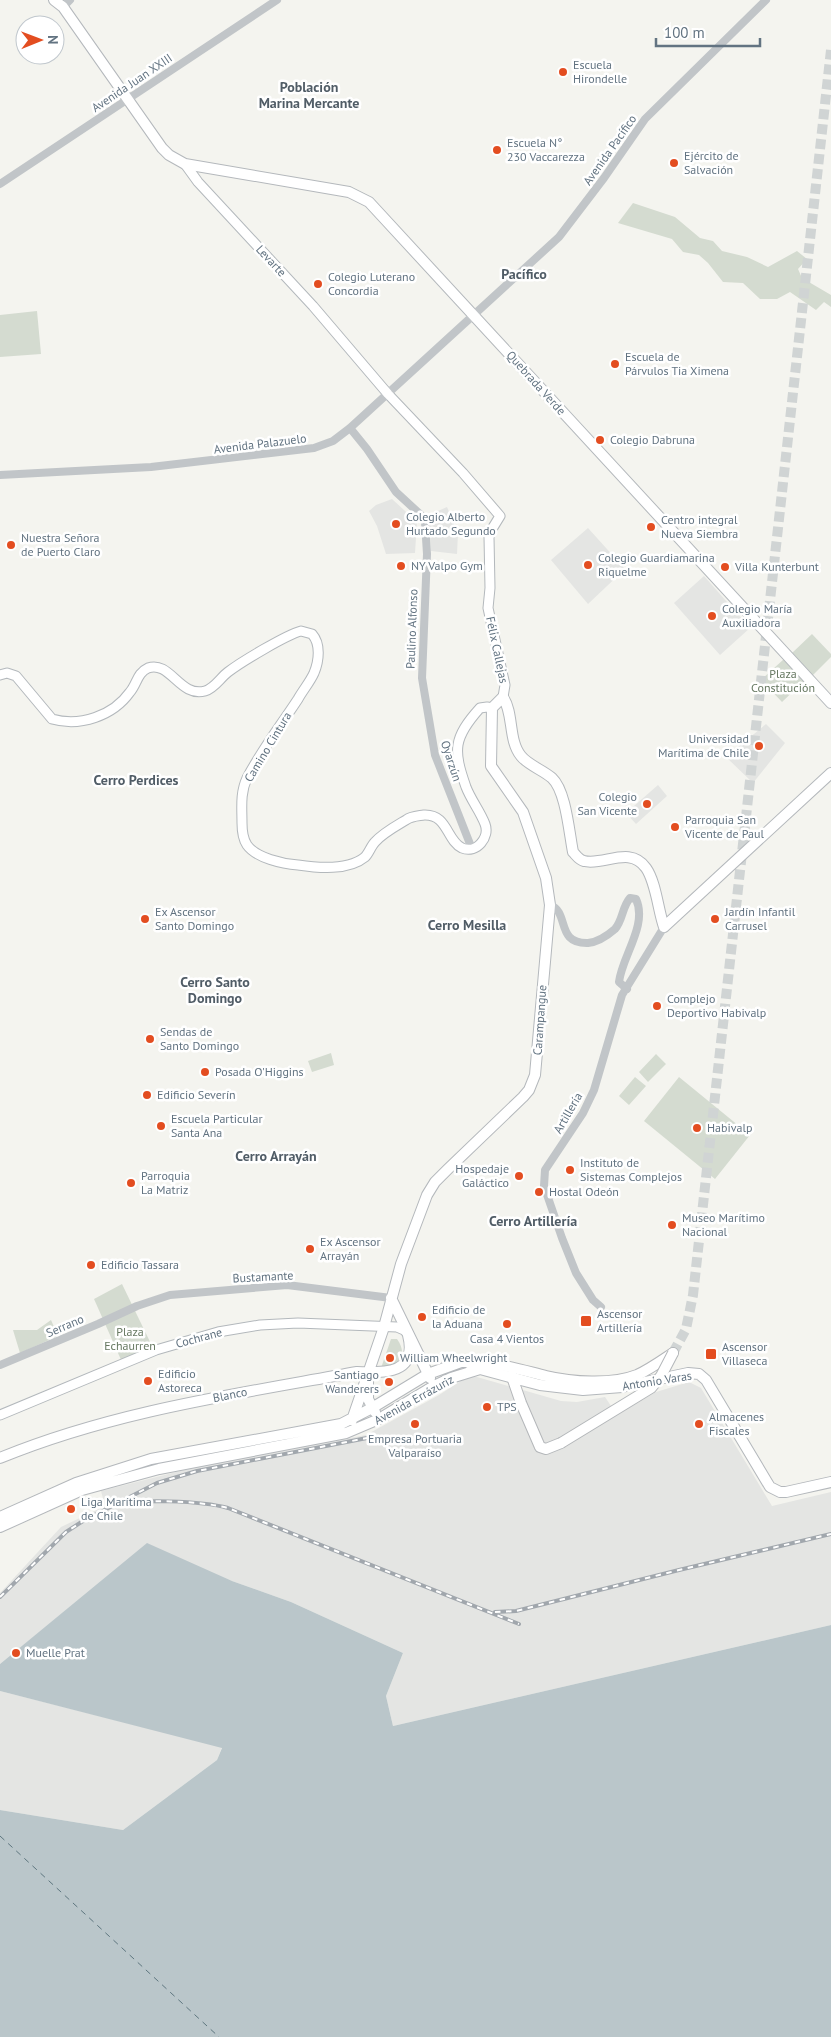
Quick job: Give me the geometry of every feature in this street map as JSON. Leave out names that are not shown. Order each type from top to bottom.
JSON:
[{"type":"main road","name":"Levarte","points":[[54,0],[66,4],[127,100],[162,148],[169,155],[184,164],[198,182],[313,306],[388,394],[463,473],[500,516]]},
{"type":"main road","name":"Quebrada Verde","points":[[184,164],[349,192],[360,196],[373,206],[831,703]]},
{"type":"main road","name":"Félix Callejas","points":[[500,516],[489,537],[490,588],[488,602],[505,685],[503,697]]},
{"type":"main road","name":"Camino Cintura","points":[[0,675],[7,672],[16,676],[52,719],[71,722],[84,721],[110,710],[130,692],[139,675],[150,668],[162,669],[190,690],[203,692],[214,686],[228,672],[278,642],[298,632],[308,632],[314,636],[317,642],[317,663],[313,674],[243,789],[242,831],[248,846],[255,852],[272,859],[297,865],[344,866],[365,857],[375,842],[408,818],[427,815],[435,817],[443,823],[457,844],[463,848],[472,848]]},
{"type":"main road","points":[[472,848],[481,844],[486,831],[484,823],[470,799],[461,771],[456,744],[464,728],[480,708],[492,708],[503,697],[521,756],[552,778],[560,788],[573,852],[585,862],[622,857],[632,858],[640,862],[650,876],[664,927],[831,773]]},
{"type":"main road","name":"Carampangue","points":[[352,1420],[384,1327],[391,1298],[422,1205],[432,1188],[448,1169],[523,1097],[533,1082],[537,1065],[550,905],[546,878],[524,812],[491,766],[492,708]]},
{"type":"main road","points":[[391,1298],[434,1386]]},
{"type":"main road","name":"Cochrane","points":[[0,1415],[156,1350],[218,1332],[260,1325],[288,1324],[400,1328],[408,1335]]},
{"type":"main road","name":"Blanco","points":[[0,1458],[60,1436],[138,1414],[357,1372],[391,1372],[400,1368],[409,1355],[408,1335]]},
{"type":"main road","name":"Avenida Errázuriz","points":[[0,1518],[76,1483],[151,1459],[341,1424],[352,1420],[428,1374],[453,1364],[488,1362],[548,1377],[577,1381],[619,1379],[637,1375],[673,1353],[661,1376],[651,1388],[561,1443],[546,1449],[540,1447],[512,1377]]},
{"type":"main road","points":[[467,1362],[480,1369]]},
{"type":"main road","name":"Avenida Errázuriz","points":[[0,1527],[82,1490],[159,1469],[346,1433],[379,1420],[434,1386],[451,1378],[480,1369]]},
{"type":"main road","name":"Antonio Varas","points":[[480,1369],[548,1386],[583,1390],[622,1387],[688,1373],[699,1374],[706,1380],[770,1487],[786,1492],[831,1482]]},
{"type":"main road","name":"Carampangue","points":[[369,1373],[368,1400],[379,1420]]},
{"type":"main road","points":[[159,1469],[166,1463],[190,1457],[190,1452]]},
{"type":"street","name":"Avenida Juan XXIII","points":[[0,184],[277,0]]},
{"type":"street","name":"Avenida Pacífico","points":[[475,316],[568,227],[645,119],[766,0]]},
{"type":"street","name":"Avenida Palazuelo","points":[[0,475],[151,467],[314,448],[333,441],[350,428],[475,316]]},
{"type":"street","name":"Paulino Alfonso","points":[[350,428],[367,449],[396,492],[421,515],[425,522],[427,554],[422,678]]},
{"type":"street","name":"Oyarzún","points":[[422,678],[435,755],[472,848]]},
{"type":"street","points":[[550,905],[556,909],[570,939],[578,943],[600,940],[614,929],[622,918],[628,900],[630,898],[636,899],[639,907],[636,931],[619,982],[626,989]]},
{"type":"street","name":"Artillería","points":[[601,1307],[592,1300],[576,1274],[544,1186],[545,1170],[583,1113],[594,1090],[620,1002],[664,927]]},
{"type":"street","name":"Bustamante","points":[[137,1306],[170,1295],[287,1285],[391,1298]]},
{"type":"street","name":"Serrano","points":[[0,1365],[90,1328],[137,1306]]},
{"type":"shaded area","name":"Colegio Alberto Hurtado Segundo","points":[[392,499],[417,522],[415,553],[386,554],[377,526],[369,511],[376,505]]},
{"type":"shaded area","points":[[447,507],[458,533],[457,554],[431,551],[429,515]]},
{"type":"shaded area","name":"Colegio Guardiamarina Riquelme","points":[[588,528],[625,569],[588,604],[551,560]]},
{"type":"shaded area","name":"Colegio María Auxiliadora","points":[[704,576],[750,628],[720,655],[674,603]]},
{"type":"shaded area","points":[[766,724],[785,743],[753,783],[726,757]]},
{"type":"shaded area","name":"Colegio San Vicente","points":[[658,785],[667,796],[636,824],[626,813]]},
{"type":"shaded area","points":[[470,1375],[561,1401],[577,1402],[605,1397],[617,1415],[656,1392],[689,1382],[701,1388],[772,1506],[831,1492],[831,1625],[393,1726],[386,1696],[403,1653],[291,1602],[232,1581],[122,1565],[0,1664],[0,1593],[61,1527],[105,1506],[101,1491],[204,1465],[366,1435],[439,1395]]},
{"type":"shaded area","points":[[147,1543],[232,1581],[291,1602],[403,1653],[386,1696],[393,1726],[831,1625],[831,2037],[0,2037],[0,1810],[123,1830],[217,1760],[222,1748],[0,1691],[0,1664]]},
{"type":"shaded area","points":[[0,1691],[222,1747],[217,1760],[123,1830],[0,1810]]},
{"type":"green space","points":[[633,203],[675,217],[700,238],[713,241],[722,251],[747,257],[768,267],[797,251],[807,259],[798,269],[802,278],[831,295],[831,307],[824,302],[816,310],[790,292],[777,299],[760,299],[743,283],[723,282],[699,255],[683,252],[672,239],[618,223]]},
{"type":"green space","points":[[37,311],[41,354],[0,357],[0,315]]},
{"type":"green space","name":"Plaza Constitución","points":[[812,634],[831,654],[831,657],[812,676],[792,653]]},
{"type":"green space","name":"Plaza Constitución","points":[[784,659],[804,681],[782,702],[761,680]]},
{"type":"green space","points":[[331,1053],[334,1065],[312,1072],[308,1061]]},
{"type":"green space","points":[[656,1054],[666,1064],[648,1082],[639,1072]]},
{"type":"green space","points":[[635,1077],[646,1086],[629,1105],[619,1096]]},
{"type":"green space","name":"Habivalp","points":[[679,1077],[750,1135],[715,1179],[644,1121]]},
{"type":"green space","name":"Plaza Echaurren","points":[[122,1284],[153,1348],[122,1362],[94,1299]]},
{"type":"green space","points":[[51,1320],[58,1336],[20,1353],[13,1330],[37,1330]]},
{"type":"green space","points":[[391,1339],[397,1339],[402,1355],[397,1362],[381,1368]]},
{"type":"ferry route","points":[[0,1836],[219,2037]]},
{"type":"tunnel","points":[[673,1353],[686,1329],[693,1295],[831,50]]},
{"type":"railway","points":[[0,1597],[66,1532],[83,1521],[157,1483],[197,1471],[367,1438]]},
{"type":"railway","points":[[112,1506],[137,1502],[170,1501],[228,1508],[519,1624]]},
{"type":"railway","points":[[495,1612],[516,1611],[831,1534]]},
{"type":"place","name":"Escuela Hirondelle","points":[[563,72]]},
{"type":"place","name":"Escuela N° 230 Vaccarezza","points":[[497,150]]},
{"type":"place","name":"Ejército de Salvación","points":[[674,163]]},
{"type":"place","name":"Colegio Luterano Concordia","points":[[318,284]]},
{"type":"place","name":"Escuela de Párvulos Tia Ximena","points":[[615,364]]},
{"type":"place","name":"Colegio Dabruna","points":[[600,440]]},
{"type":"place","name":"Colegio Alberto Hurtado Segundo","points":[[396,524]]},
{"type":"place","name":"Centro integral Nueva Siembra","points":[[651,527]]},
{"type":"place","name":"Nuestra Señora de Puerto Claro","points":[[11,545]]},
{"type":"place","name":"Colegio Guardiamarina Riquelme","points":[[588,565]]},
{"type":"place","name":"NY Valpo Gym","points":[[401,566]]},
{"type":"place","name":"Villa Kunterbunt","points":[[725,567]]},
{"type":"place","name":"Colegio María Auxiliadora","points":[[712,616]]},
{"type":"place","name":"Universidad Marítima de Chile","points":[[759,746]]},
{"type":"place","name":"Colegio San Vicente","points":[[647,804]]},
{"type":"place","name":"Parroquia San Vicente de Paul","points":[[675,827]]},
{"type":"place","name":"Ex Ascensor Santo Domingo","points":[[145,919]]},
{"type":"place","name":"Jardín Infantil Carrusel","points":[[715,919]]},
{"type":"place","name":"Complejo Deportivo Habivalp","points":[[657,1006]]},
{"type":"place","name":"Sendas de Santo Domingo","points":[[150,1039]]},
{"type":"place","name":"Posada O'Higgins","points":[[205,1072]]},
{"type":"place","name":"Edificio Severín","points":[[147,1095]]},
{"type":"place","name":"Escuela Particular Santa Ana","points":[[161,1126]]},
{"type":"place","name":"Habivalp","points":[[697,1128]]},
{"type":"place","name":"Instituto de Sistemas Complejos","points":[[570,1170]]},
{"type":"place","name":"Hospedaje Galáctico","points":[[519,1176]]},
{"type":"place","name":"Parroquia La Matriz","points":[[131,1183]]},
{"type":"place","name":"Hostal Odeón","points":[[539,1192]]},
{"type":"place","name":"Museo Marítimo Nacional","points":[[672,1225]]},
{"type":"place","name":"Ex Ascensor Arrayán","points":[[310,1249]]},
{"type":"place","name":"Edificio Tassara","points":[[91,1265]]},
{"type":"place","name":"Edificio de la Aduana","points":[[422,1317]]},
{"type":"place","name":"Ascensor Artillería","points":[[586,1321]]},
{"type":"place","name":"Casa 4 Vientos","points":[[507,1324]]},
{"type":"place","name":"Ascensor Villaseca","points":[[711,1354]]},
{"type":"place","name":"William Wheelwright","points":[[390,1358]]},
{"type":"place","name":"Edificio Astoreca","points":[[148,1381]]},
{"type":"place","name":"Santiago Wanderers","points":[[389,1382]]},
{"type":"place","name":"TPS","points":[[487,1407]]},
{"type":"place","name":"Empresa Portuaria Valparaíso","points":[[415,1424]]},
{"type":"place","name":"Almacenes Fiscales","points":[[699,1424]]},
{"type":"place","name":"Liga Marítima de Chile","points":[[71,1509]]},
{"type":"place","name":"Muelle Prat","points":[[16,1653]]},
{"type":"district","name":"Población Marina Mercante","points":[[309,95]]},
{"type":"district","name":"Pacífico","points":[[524,274]]},
{"type":"district","name":"Cerro Perdices","points":[[136,780]]},
{"type":"district","name":"Cerro Mesilla","points":[[467,925]]},
{"type":"district","name":"Cerro Santo Domingo","points":[[215,990]]},
{"type":"district","name":"Cerro Arrayán","points":[[276,1156]]},
{"type":"district","name":"Cerro Artillería","points":[[533,1221]]}]
